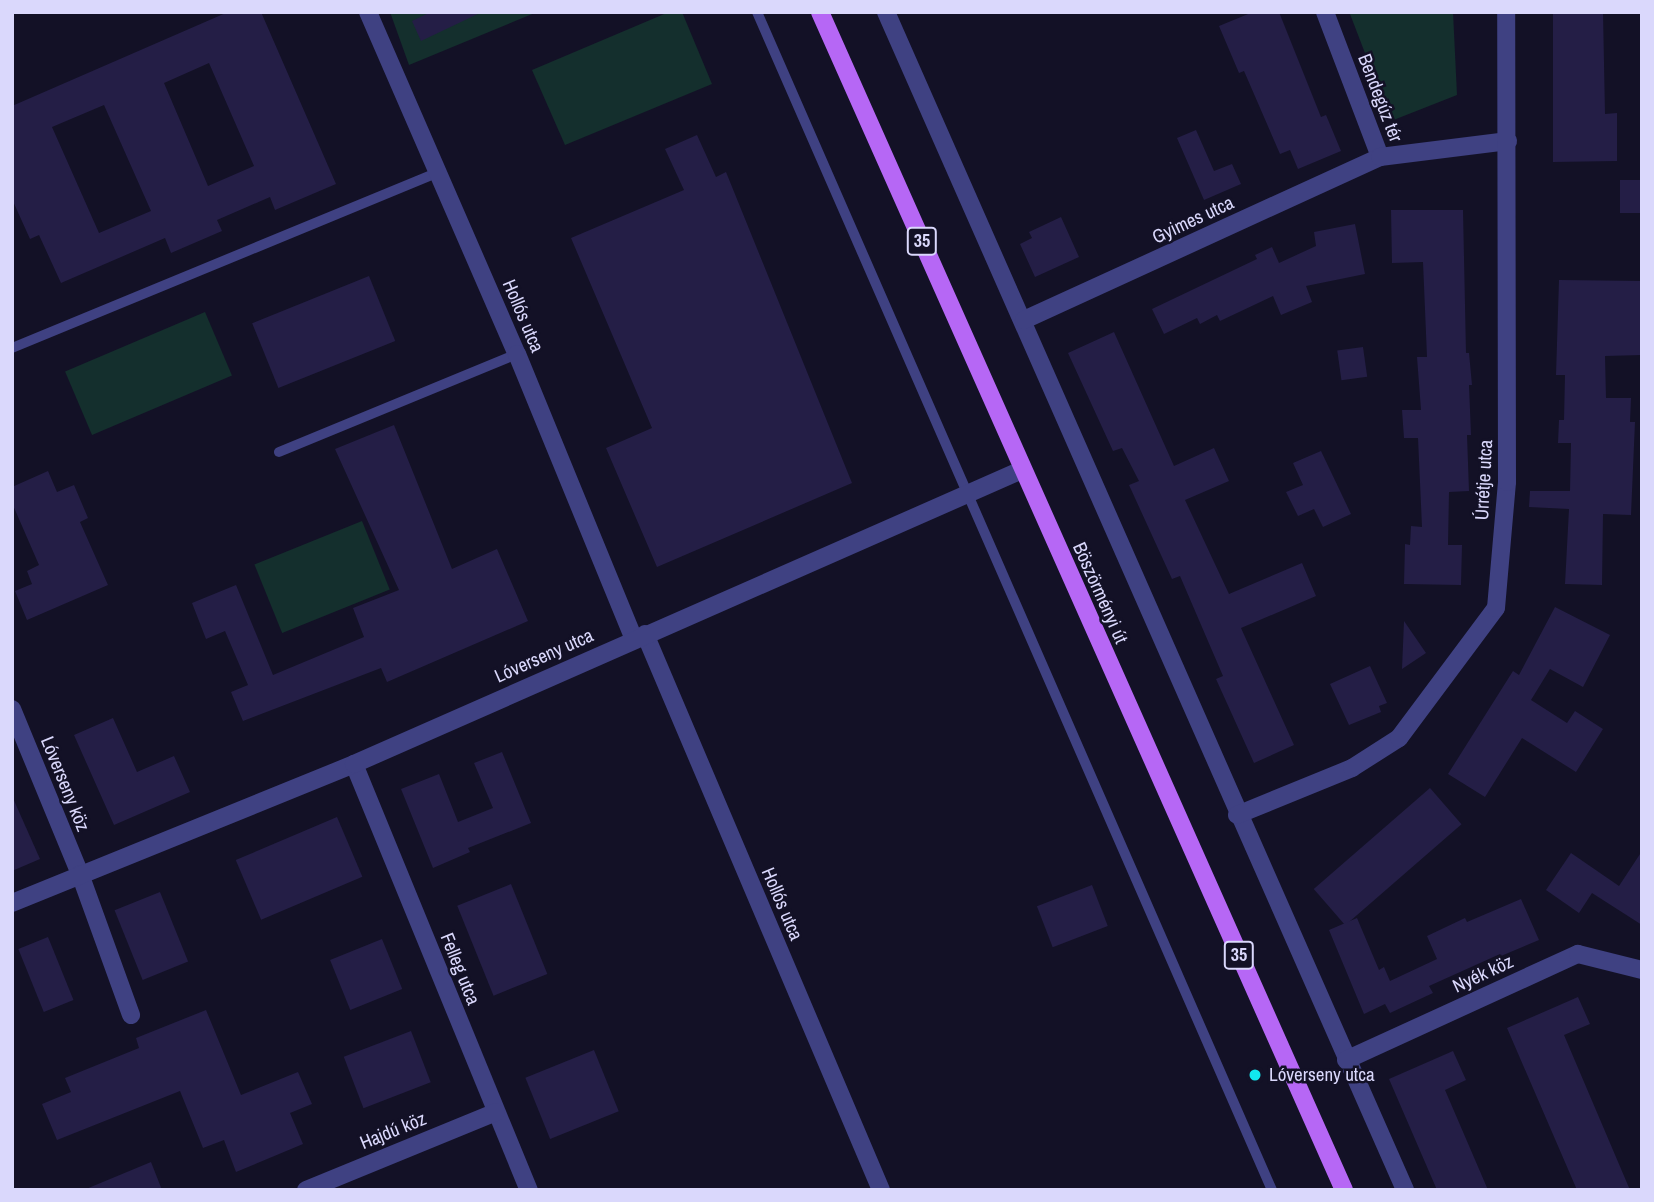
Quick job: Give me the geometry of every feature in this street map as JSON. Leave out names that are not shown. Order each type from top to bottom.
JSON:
[{"type":"main road","name":"Böszörményi út","points":[[820,12],[1344,1190]]},
{"type":"street","name":"Hollós utca","points":[[368,12],[881,1190]]},
{"type":"street","points":[[886,12],[1024,320],[1237,815],[1405,1190]]},
{"type":"street","name":"Bendegúz tér","points":[[1325,12],[1380,157],[1508,141]]},
{"type":"street","name":"Úrrétje utca","points":[[1237,815],[1352,768],[1399,738],[1496,608],[1507,482],[1506,12]]},
{"type":"street","name":"Gyimes utca","points":[[1024,320],[1380,157]]},
{"type":"street","name":"Lóverseny utca","points":[[12,903],[354,764],[1022,470]]},
{"type":"street","name":"Lóverseny köz","points":[[12,709],[80,874]]},
{"type":"street","name":"Felleg utca","points":[[354,764],[529,1190]]},
{"type":"street","points":[[80,874],[131,1015]]},
{"type":"street","name":"Nyék köz","points":[[1346,1060],[1578,954],[1642,970]]},
{"type":"street","name":"Hajdú köz","points":[[306,1190],[496,1112]]},
{"type":"lane","points":[[757,12],[1272,1190]]},
{"type":"lane","points":[[12,348],[439,172]]},
{"type":"lane","points":[[279,452],[517,354]]},
{"type":"green space","points":[[390,12],[537,12],[409,65]]},
{"type":"green space","points":[[669,12],[682,12],[712,84],[565,145],[532,70]]},
{"type":"green space","points":[[1453,12],[1457,95],[1391,121],[1350,14]]},
{"type":"green space","points":[[205,312],[232,376],[92,435],[65,371]]},
{"type":"green space","points":[[362,521],[390,590],[282,633],[254,564]]},
{"type":"building","points":[[228,12],[261,12],[336,184],[275,210],[270,197],[217,220],[222,231],[171,253],[165,238],[61,283],[39,235],[30,239],[12,199],[12,106]],"holes":[[[209,63],[254,166],[208,186],[164,83]],[[104,105],[151,211],[99,233],[52,127]]]},
{"type":"building","points":[[431,12],[482,12],[421,41],[412,21]]},
{"type":"building","points":[[1253,12],[1279,12],[1321,117],[1326,115],[1341,151],[1298,169],[1290,150],[1280,154],[1244,71],[1239,73],[1219,26]]},
{"type":"building","points":[[1553,12],[1603,12],[1605,114],[1617,113],[1617,161],[1553,162]]},
{"type":"building","points":[[1196,130],[1214,171],[1232,164],[1241,184],[1204,200],[1177,138]]},
{"type":"building","points":[[697,135],[716,177],[726,172],[852,483],[657,567],[606,448],[652,428],[571,238],[684,190],[665,149]]},
{"type":"building","points":[[1620,180],[1642,180],[1642,213],[1620,213]]},
{"type":"building","points":[[1391,210],[1463,210],[1466,353],[1469,353],[1472,385],[1469,385],[1471,435],[1467,435],[1469,491],[1449,492],[1448,545],[1462,545],[1461,585],[1404,584],[1405,544],[1410,545],[1411,526],[1422,527],[1418,438],[1404,438],[1402,410],[1421,410],[1417,357],[1427,357],[1423,262],[1392,263]]},
{"type":"building","points":[[1061,217],[1079,257],[1035,277],[1020,244],[1032,238],[1029,232]]},
{"type":"building","points":[[1355,224],[1365,274],[1306,286],[1312,302],[1281,315],[1273,296],[1220,321],[1217,315],[1200,324],[1197,318],[1164,334],[1152,309],[1257,259],[1255,255],[1272,247],[1279,263],[1316,246],[1314,232]]},
{"type":"building","points":[[369,276],[395,341],[278,388],[252,323]]},
{"type":"building","points":[[1559,280],[1642,281],[1642,355],[1605,356],[1606,398],[1631,398],[1630,422],[1635,422],[1631,515],[1603,514],[1602,585],[1565,584],[1569,509],[1529,507],[1530,491],[1570,491],[1571,443],[1558,443],[1559,420],[1564,420],[1565,375],[1556,375]]},
{"type":"building","points":[[1114,332],[1174,466],[1214,448],[1229,481],[1185,500],[1229,594],[1302,563],[1316,596],[1241,628],[1294,745],[1254,763],[1216,679],[1223,676],[1180,576],[1172,579],[1129,485],[1139,481],[1122,448],[1113,451],[1068,353]]},
{"type":"building","points":[[1363,347],[1367,377],[1341,380],[1337,351]]},
{"type":"building","points":[[394,425],[452,569],[497,549],[528,621],[387,682],[381,668],[243,721],[231,692],[248,685],[225,631],[206,639],[192,603],[236,585],[273,675],[364,637],[353,608],[399,590],[335,449]]},
{"type":"building","points":[[1321,451],[1351,514],[1323,527],[1314,509],[1298,516],[1286,492],[1303,485],[1293,463]]},
{"type":"building","points":[[48,471],[57,492],[74,485],[88,518],[80,522],[108,585],[27,620],[15,591],[32,584],[27,571],[39,565],[12,503],[12,487]]},
{"type":"building","points":[[1555,607],[1610,635],[1583,687],[1550,669],[1531,700],[1567,723],[1575,711],[1603,729],[1576,772],[1522,738],[1485,797],[1448,774],[1513,671],[1519,675]]},
{"type":"building","points":[[1404,621],[1426,653],[1402,669]]},
{"type":"building","points":[[1370,666],[1387,703],[1379,706],[1381,712],[1349,725],[1330,684]]},
{"type":"building","points":[[113,718],[137,772],[174,756],[190,792],[114,825],[74,735]]},
{"type":"building","points":[[502,752],[531,823],[468,848],[470,852],[433,868],[401,789],[439,774],[458,822],[493,808],[474,763]]},
{"type":"building","points":[[1430,788],[1461,824],[1345,925],[1314,889]]},
{"type":"building","points":[[12,796],[40,859],[12,871]]},
{"type":"building","points":[[337,817],[362,877],[261,920],[236,860]]},
{"type":"building","points":[[1642,851],[1642,925],[1592,893],[1579,913],[1546,890],[1571,853],[1619,886]]},
{"type":"building","points":[[511,884],[547,974],[494,996],[457,906]]},
{"type":"building","points":[[1092,885],[1108,926],[1053,947],[1037,906]]},
{"type":"building","points":[[160,892],[188,962],[143,980],[115,910]]},
{"type":"building","points":[[1521,899],[1539,940],[1501,956],[1500,954],[1429,986],[1433,993],[1390,1013],[1385,1004],[1364,1014],[1329,930],[1357,918],[1379,970],[1384,967],[1390,981],[1437,959],[1427,936],[1465,918],[1467,922]]},
{"type":"building","points":[[48,937],[73,1000],[44,1012],[18,949]]},
{"type":"building","points":[[382,939],[402,989],[350,1010],[330,960]]},
{"type":"building","points":[[1578,997],[1590,1024],[1564,1035],[1630,1190],[1577,1190],[1507,1028]]},
{"type":"building","points":[[206,1010],[241,1095],[298,1072],[312,1104],[290,1113],[303,1144],[236,1172],[224,1140],[203,1148],[180,1091],[57,1140],[42,1104],[71,1092],[65,1078],[139,1048],[136,1038]]},
{"type":"building","points":[[411,1031],[431,1082],[363,1108],[344,1057]]},
{"type":"building","points":[[594,1050],[619,1111],[550,1139],[525,1078]]},
{"type":"building","points":[[1453,1051],[1466,1080],[1445,1090],[1488,1190],[1437,1190],[1389,1079]]},
{"type":"building","points":[[151,1162],[162,1190],[86,1190],[86,1189]]},
{"type":"place","name":"Lóverseny utca","points":[[1255,1075]]}]
